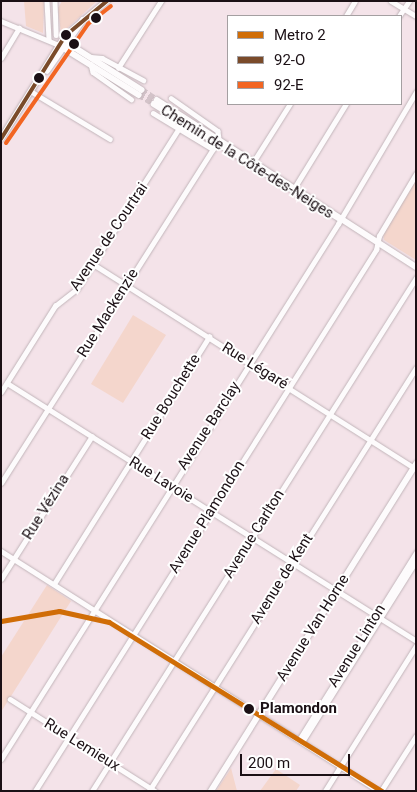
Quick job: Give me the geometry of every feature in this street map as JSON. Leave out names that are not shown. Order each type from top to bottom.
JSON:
[{"type":"main road","points":[[1,140],[64,44],[83,20],[107,1]]},
{"type":"main road","points":[[64,44],[90,57],[141,93],[91,64],[64,44]]},
{"type":"main road","name":"Chemin de la Côte-des-Neiges","points":[[155,102],[216,144],[253,163],[416,267]]},
{"type":"main road","name":"Avenue Van Horne","points":[[211,791],[415,466]]},
{"type":"street","points":[[47,1],[49,38]]},
{"type":"street","points":[[55,1],[56,35],[64,44]]},
{"type":"street","points":[[118,68],[161,1]]},
{"type":"street","points":[[347,15],[355,1]]},
{"type":"street","points":[[391,1],[416,16]]},
{"type":"street","points":[[400,15],[409,1]]},
{"type":"street","points":[[1,21],[64,44]]},
{"type":"street","points":[[1,58],[19,28]]},
{"type":"street","points":[[49,38],[56,35]]},
{"type":"street","points":[[90,57],[102,58],[143,80]]},
{"type":"street","points":[[91,64],[93,72],[131,99]]},
{"type":"street","points":[[32,92],[110,139]]},
{"type":"street","name":"Avenue Barclay","points":[[1,759],[340,219],[416,92]]},
{"type":"street","name":"Chemin de la Côte-des-Neiges","points":[[153,113],[179,128],[216,144],[218,131],[171,98]]},
{"type":"street","points":[[253,163],[289,105]]},
{"type":"street","points":[[293,189],[345,105]]},
{"type":"street","name":"Avenue de Courtrai","points":[[1,392],[55,306],[77,289],[179,128]]},
{"type":"street","name":"Rue Mackenzie","points":[[1,483],[216,144]]},
{"type":"street","name":"Avenue Plamondon","points":[[35,791],[289,387],[377,243],[416,174]]},
{"type":"street","name":"Rue Légaré","points":[[93,264],[415,466]]},
{"type":"street","name":"Avenue Carlton","points":[[92,791],[416,278]]},
{"type":"street","name":"Rue Bouchette","points":[[54,584],[209,337]]},
{"type":"street","name":"Avenue de Kent","points":[[152,790],[215,686],[416,368]]},
{"type":"street","name":"Rue Lavoie","points":[[7,383],[416,642]]},
{"type":"street","name":"Rue Vézina","points":[[1,578],[92,436]]},
{"type":"street","points":[[1,551],[380,791],[416,736]]},
{"type":"street","name":"Avenue Linton","points":[[301,741],[416,553]]},
{"type":"street","name":"Avenue Linton","points":[[378,617],[416,561]]},
{"type":"street","points":[[325,791],[416,646]]},
{"type":"street","name":"Rue Lemieux","points":[[10,699],[152,790]]},
{"type":"shaded area","points":[[24,1],[44,1],[43,33],[26,26]]},
{"type":"shaded area","points":[[62,1],[97,1],[61,34],[58,8]]},
{"type":"shaded area","points":[[416,180],[416,260],[384,240],[383,233]]},
{"type":"shaded area","points":[[133,315],[166,335],[123,403],[91,384]]},
{"type":"shaded area","points":[[47,585],[71,601],[1,712],[1,657]]},
{"type":"shaded area","points":[[231,768],[237,791],[216,791],[230,770]]},
{"type":"shaded area","points":[[276,769],[300,785],[296,791],[260,791]]},
{"type":"tunnel","points":[[142,90],[157,100]]},
{"type":"tunnel","points":[[139,95],[154,104]]},
{"type":"metro line","name":"2","points":[[1,621],[59,611],[109,622],[382,791]]},
{"type":"transit line","name":"92-O","points":[[1,139],[65,36],[107,1]]},
{"type":"transit line","name":"92-E","points":[[6,143],[88,24],[111,6]]},
{"type":"place","name":"Plamondon","points":[[249,709]]}]
